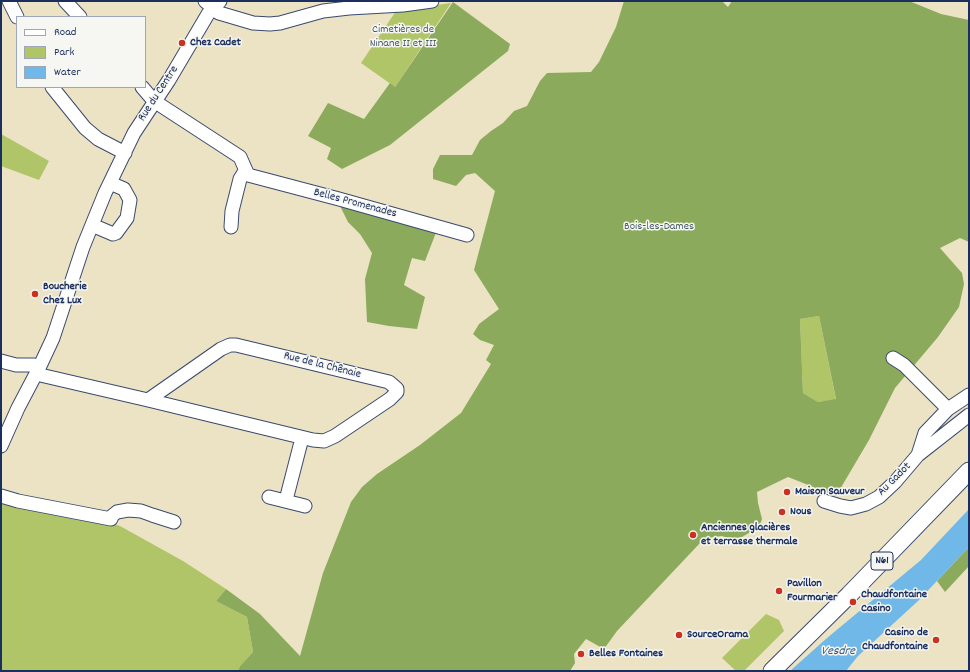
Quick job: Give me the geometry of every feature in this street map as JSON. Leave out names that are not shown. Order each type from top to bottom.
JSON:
[{"type":"main road","name":"N61","points":[[772,671],[969,471]]},
{"type":"street","points":[[9,1],[16,16]]},
{"type":"street","points":[[65,1],[79,16]]},
{"type":"street","points":[[212,3],[219,13],[253,23],[270,24],[323,11],[404,5],[432,1]]},
{"type":"street","name":"Rue du Centre","points":[[1,446],[53,338],[70,282],[110,183],[138,126],[169,80],[208,14],[212,3]]},
{"type":"street","points":[[53,88],[85,128],[98,139],[125,153]]},
{"type":"street","points":[[143,88],[154,101],[240,157],[245,171],[240,179],[232,211],[231,227]]},
{"type":"street","name":"Belles Promenades","points":[[245,171],[248,175],[467,235]]},
{"type":"street","points":[[92,225],[113,234],[116,233],[127,218],[130,200],[124,189],[110,183]]},
{"type":"street","name":"Rue de la Chênaie","points":[[1,361],[16,365],[34,365],[38,371],[148,400],[302,438],[324,441],[335,436],[390,399],[397,392],[397,389],[389,382],[236,345],[230,345],[221,349],[148,400]]},
{"type":"street","points":[[893,358],[904,365],[948,409]]},
{"type":"street","name":"Au Gadot","points":[[918,456],[925,433],[948,409],[969,395]]},
{"type":"street","name":"Au Gadot","points":[[824,500],[850,508],[866,504],[879,497],[895,482],[918,456],[969,415]]},
{"type":"street","points":[[286,500],[302,438]]},
{"type":"street","points":[[1,496],[18,501],[66,509],[111,519],[117,512],[141,510],[174,522]]},
{"type":"street","points":[[269,497],[286,500],[305,506]]},
{"type":"green space","name":"Bois-les-Dames","points":[[624,1],[722,1],[728,7],[732,1],[909,1],[941,14],[969,20],[969,242],[960,238],[940,248],[962,273],[964,284],[959,307],[938,337],[895,388],[869,440],[836,496],[788,477],[757,492],[762,519],[759,527],[742,537],[730,539],[722,536],[713,537],[700,543],[617,631],[604,649],[586,639],[574,654],[575,663],[570,671],[238,671],[240,666],[253,652],[247,617],[216,601],[226,589],[260,614],[300,656],[323,573],[351,502],[362,487],[377,474],[420,445],[461,413],[491,364],[486,360],[494,345],[480,340],[473,334],[479,324],[499,309],[474,270],[495,191],[475,173],[466,175],[456,186],[433,179],[433,169],[440,155],[472,155],[480,140],[503,123],[514,111],[527,106],[540,81],[547,73],[591,72],[599,62],[616,27]],"holes":[[[819,316],[836,399],[818,402],[803,393],[800,319]]]},
{"type":"green space","points":[[453,2],[510,44],[508,51],[390,145],[342,169],[327,159],[331,148],[308,136],[328,103],[364,119],[390,83],[395,87]]},
{"type":"green space","name":"Cimetières de Ninane II et III","points":[[451,3],[395,87],[361,63],[396,11]]},
{"type":"green space","points":[[1,134],[49,161],[39,180],[1,166]]},
{"type":"green space","points":[[340,206],[437,230],[425,261],[412,258],[404,285],[425,297],[417,329],[367,322],[365,279],[372,253],[360,234],[348,222]]},
{"type":"green space","points":[[819,316],[836,400],[818,402],[803,393],[800,319]]},
{"type":"green space","points":[[1,501],[105,521],[120,526],[183,561],[226,589],[216,601],[247,617],[253,652],[240,666],[238,671],[1,671]]},
{"type":"green space","points":[[969,547],[969,566],[945,592],[937,581]]},
{"type":"green space","points":[[766,614],[779,620],[784,631],[744,671],[736,671],[722,658]]},
{"type":"water","name":"Vesdre","points":[[969,509],[969,547],[918,601],[858,656],[846,671],[790,671],[827,638],[921,560]]},
{"type":"place","name":"Chez Cadet","points":[[182,43]]},
{"type":"place","name":"Boucherie Chez Lux","points":[[35,294]]},
{"type":"place","name":"Maison Sauveur","points":[[787,492]]},
{"type":"place","name":"Nous","points":[[782,512]]},
{"type":"place","name":"Anciennes glacières et terrasse thermale","points":[[693,535]]},
{"type":"place","name":"Pavillon Fourmarier","points":[[779,591]]},
{"type":"place","name":"Chaudfontaine Casino","points":[[853,602]]},
{"type":"place","name":"SourceOrama","points":[[679,635]]},
{"type":"place","name":"Casino de Chaudfontaine","points":[[936,640]]},
{"type":"place","name":"Belles Fontaines","points":[[581,654]]}]
